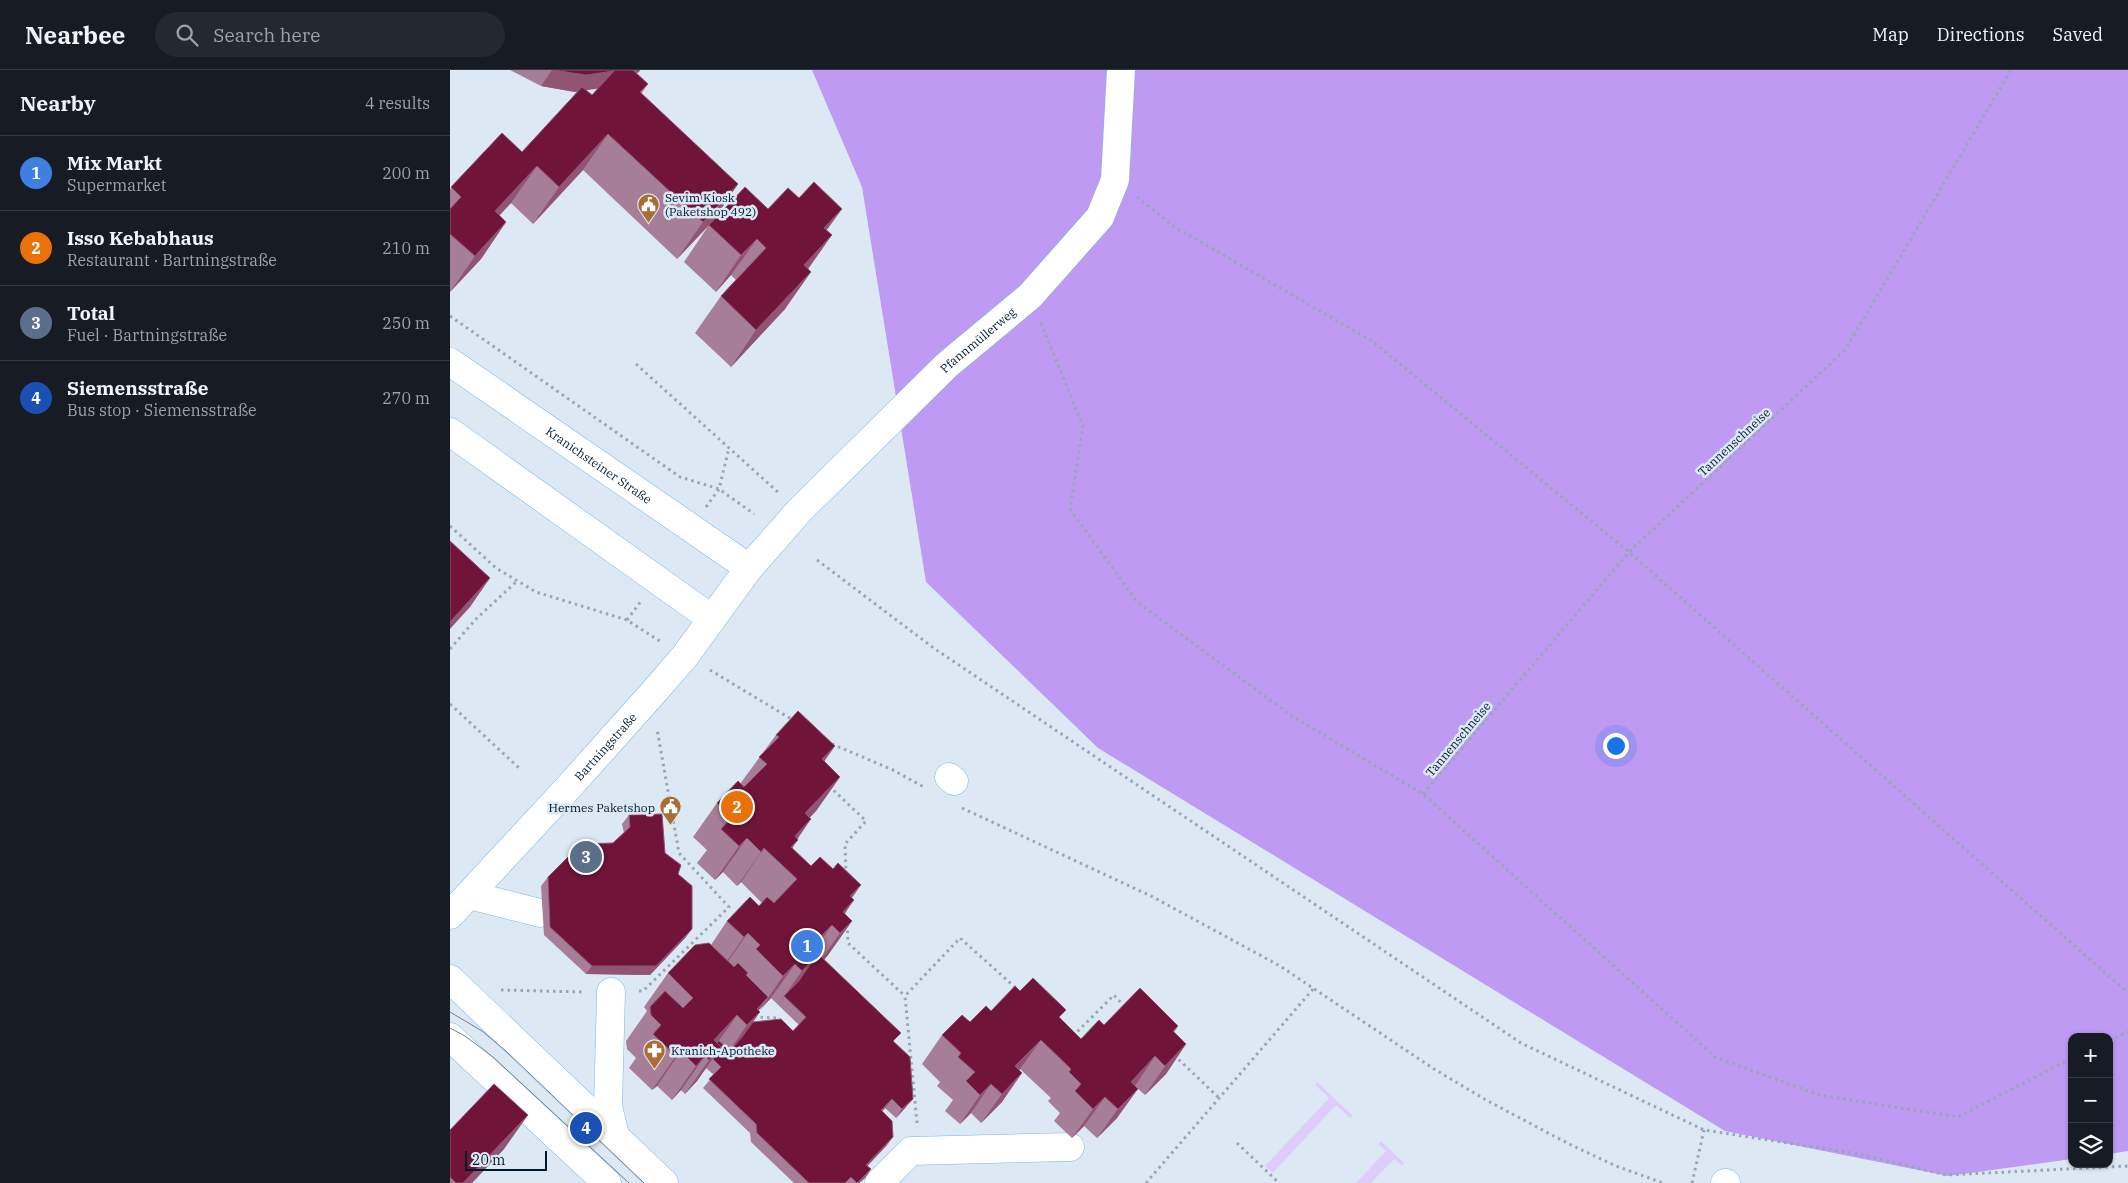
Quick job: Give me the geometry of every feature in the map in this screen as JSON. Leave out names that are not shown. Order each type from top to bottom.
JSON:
[{"type":"street","name":"Pfannmüllerweg","points":[[749,568],[799,511],[947,365],[1030,296],[1100,217],[1114,180],[1121,70]]},
{"type":"street","name":"Kranichsteiner Straße","points":[[450,362],[749,568]]},
{"type":"street","points":[[450,432],[712,619]]},
{"type":"street","name":"Bartningstraße","points":[[450,915],[567,789],[685,656],[749,568]]},
{"type":"street","points":[[468,895],[540,913]]},
{"type":"street","points":[[450,980],[664,1183]]},
{"type":"street","points":[[615,1136],[608,1106],[622,992]]},
{"type":"street","points":[[450,1037],[607,1183]]},
{"type":"street","points":[[880,1183],[911,1150],[1070,1147]]},
{"type":"path","name":"Tannenschneise","points":[[1423,794],[1629,552],[1845,350],[2011,70]]},
{"type":"path","points":[[1114,180],[1173,226],[1372,341],[1629,552],[2128,993]]},
{"type":"path","points":[[1030,296],[1083,426],[1070,509],[1137,602],[1292,716],[1423,794],[1715,1057],[1819,1094],[1958,1116],[2068,1060]]},
{"type":"path","points":[[450,316],[680,478],[719,489],[754,514]]},
{"type":"path","points":[[636,364],[799,511]]},
{"type":"path","points":[[719,489],[729,448]]},
{"type":"path","points":[[450,526],[496,568],[536,592],[627,620],[645,634],[665,645]]},
{"type":"path","points":[[817,560],[936,649],[1521,1043],[1704,1130],[1858,1154],[1946,1175],[2128,1166]]},
{"type":"path","points":[[450,649],[475,620],[517,581]]},
{"type":"path","points":[[627,620],[646,594]]},
{"type":"path","points":[[710,670],[795,722]]},
{"type":"path","points":[[622,992],[643,991],[729,907],[679,853],[652,694]]},
{"type":"path","points":[[450,704],[519,768]]},
{"type":"path","points":[[829,742],[892,770],[947,789],[1051,851],[1153,897],[1280,966],[1434,1069],[1486,1100],[1569,1144],[1616,1166],[1663,1183]]},
{"type":"path","points":[[826,783],[866,821],[845,844],[846,874]]},
{"type":"path","points":[[847,923],[848,943],[905,996],[919,1151]]},
{"type":"path","points":[[905,996],[960,938],[1023,994]]},
{"type":"path","points":[[685,951],[692,957]]},
{"type":"path","points":[[1146,1183],[1314,988]]},
{"type":"path","points":[[497,990],[553,992]]},
{"type":"path","points":[[1065,1032],[1072,1038],[1114,995],[1128,1009]]},
{"type":"path","points":[[753,1017],[778,1018],[783,1023]]},
{"type":"path","points":[[2113,1038],[2128,1032]]},
{"type":"path","points":[[1170,1050],[1219,1098]]},
{"type":"path","points":[[1692,1183],[1704,1130]]},
{"type":"path","points":[[1237,1143],[1279,1183]]},
{"type":"shaded area","points":[[812,70],[2128,70],[2128,1151],[2113,1153],[2113,1033],[2068,1033],[2068,1160],[1948,1176],[1725,1131],[1098,748],[926,582],[862,187]]},
{"type":"shaded area","points":[[1317,1082],[1353,1116],[1350,1118],[1336,1105],[1273,1173],[1265,1166],[1329,1098],[1315,1085]]},
{"type":"shaded area","points":[[1381,1141],[1404,1163],[1402,1166],[1394,1159],[1371,1183],[1356,1183],[1386,1151],[1378,1144]]},
{"type":"building","points":[[553,70],[615,70],[586,75]]},
{"type":"building","points":[[615,70],[633,70],[648,84],[640,92],[738,184],[703,222],[608,134],[559,187],[537,166],[495,211],[506,222],[475,256],[450,234],[450,209],[461,197],[451,187],[502,133],[522,152],[582,87],[592,95]]},
{"type":"building","points":[[814,182],[842,209],[824,228],[832,235],[804,265],[811,272],[756,330],[721,296],[766,248],[757,239],[741,255],[709,225],[745,187],[768,209],[788,188],[799,198]]},
{"type":"building","points":[[450,541],[490,578],[450,622]]},
{"type":"building","points":[[798,711],[835,746],[822,759],[840,777],[805,813],[811,819],[795,836],[798,840],[791,847],[811,866],[820,857],[833,869],[838,863],[861,885],[850,896],[854,900],[843,912],[852,921],[840,933],[832,925],[808,949],[816,956],[802,971],[795,964],[783,976],[756,949],[760,945],[748,933],[744,937],[727,921],[750,897],[759,906],[767,897],[774,903],[797,879],[764,848],[761,852],[747,838],[739,846],[721,829],[732,817],[717,803],[738,781],[744,787],[767,764],[759,757],[779,737],[776,735]]},
{"type":"building","points":[[662,814],[665,853],[681,865],[678,874],[692,886],[692,929],[656,966],[592,966],[550,927],[548,877],[581,844],[613,843],[630,827],[629,815]]},
{"type":"building","points":[[709,943],[734,967],[738,963],[748,973],[746,975],[768,997],[757,1009],[760,1012],[747,1025],[737,1015],[714,1040],[721,1047],[709,1060],[705,1056],[696,1066],[681,1051],[676,1056],[653,1034],[661,1025],[651,1015],[650,1007],[665,991],[683,1008],[693,998],[668,973],[695,945]]},
{"type":"building","points":[[814,950],[901,1033],[893,1041],[910,1057],[913,1099],[902,1109],[892,1099],[881,1110],[892,1121],[893,1137],[866,1165],[871,1169],[857,1183],[851,1177],[845,1183],[809,1183],[757,1133],[756,1124],[709,1079],[721,1067],[713,1059],[721,1047],[717,1043],[719,1041],[730,1051],[753,1022],[781,1019],[793,1031],[806,1017],[784,996],[798,982],[816,956],[812,952]]},
{"type":"building","points":[[1033,978],[1066,1010],[1059,1017],[1081,1039],[1099,1020],[1104,1025],[1140,988],[1178,1026],[1173,1031],[1186,1044],[1165,1066],[1155,1056],[1131,1082],[1138,1089],[1118,1109],[1105,1097],[1093,1109],[1075,1091],[1081,1084],[1069,1072],[1071,1069],[1041,1040],[1015,1066],[1022,1073],[1002,1094],[991,1084],[980,1095],[966,1081],[975,1072],[958,1057],[961,1053],[942,1035],[962,1015],[970,1022],[986,1006],[991,1011],[1015,986],[1020,991]]},
{"type":"building","points":[[494,1084],[528,1115],[463,1183],[456,1183],[450,1177],[450,1130]]},
{"type":"tram line","points":[[450,1012],[482,1031],[507,1052],[644,1183]]},
{"type":"tram line","points":[[450,1028],[465,1036],[493,1057],[629,1183]]},
{"type":"place","name":"Sevim Kiosk (Paketshop 492)","points":[[649,223]]},
{"type":"place","name":"Isso Kebabhaus","points":[[737,807]]},
{"type":"place","name":"Hermes Paketshop","points":[[671,826]]},
{"type":"place","name":"Total","points":[[586,857]]},
{"type":"place","name":"Mix Markt","points":[[807,946]]},
{"type":"place","name":"Kranich-Apotheke","points":[[655,1069]]},
{"type":"place","name":"Siemensstraße","points":[[586,1128]]}]
